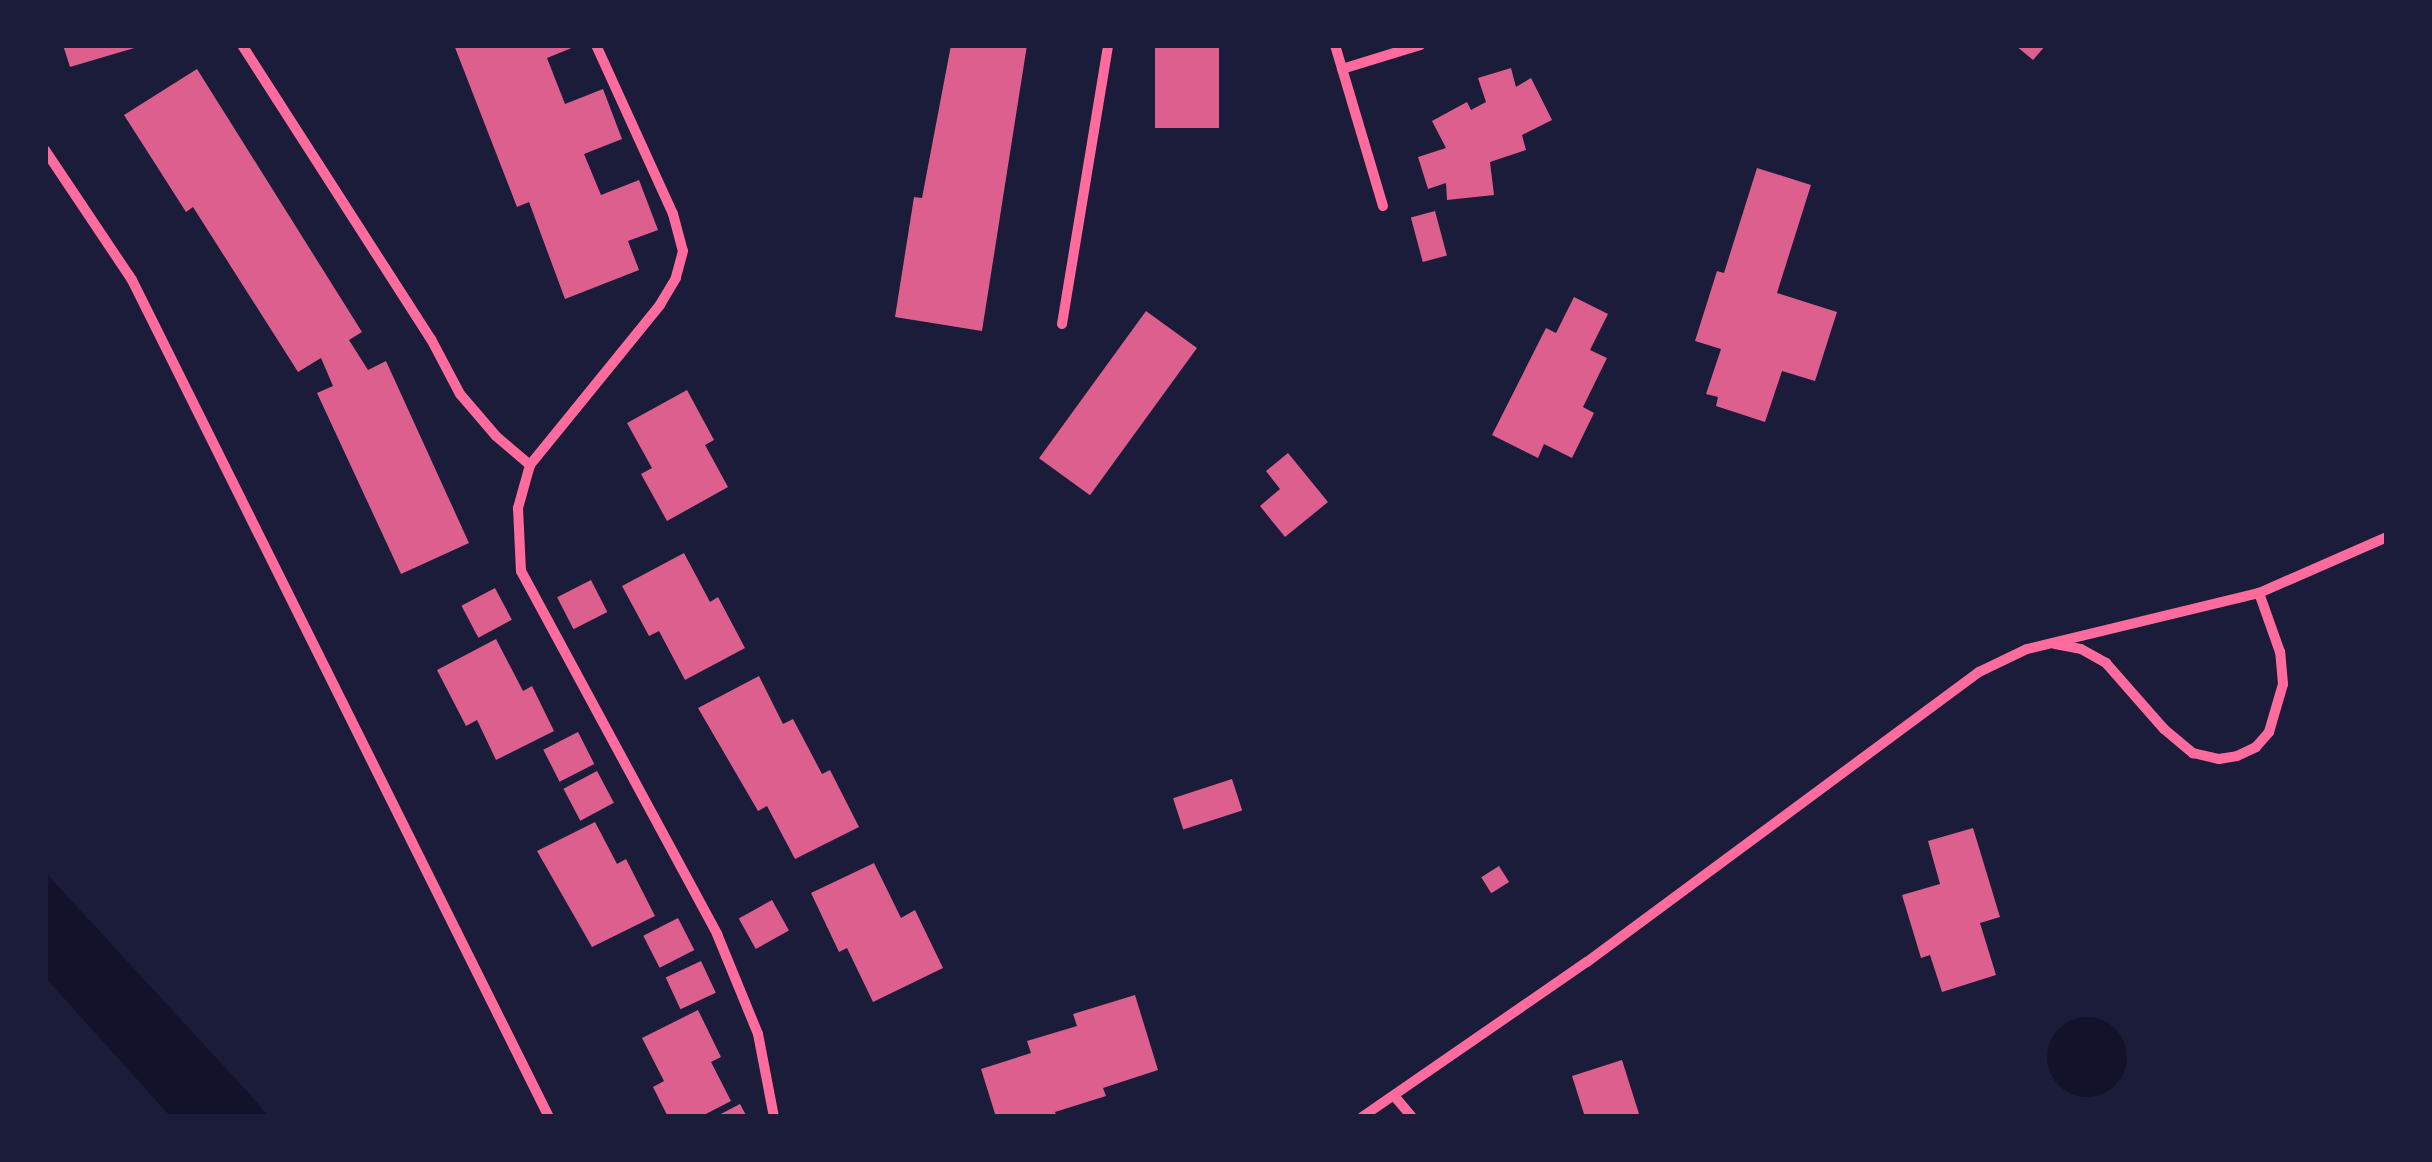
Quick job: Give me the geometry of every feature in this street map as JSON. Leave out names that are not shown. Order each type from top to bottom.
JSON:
[{"type":"street","points":[[242,45],[431,340],[460,394],[496,436],[530,465]]},
{"type":"street","points":[[596,45],[673,214],[683,251],[676,278],[660,306],[530,465],[518,508],[520,571],[716,934],[758,1034],[774,1117]]},
{"type":"street","points":[[1062,324],[1108,45]]},
{"type":"street","points":[[1335,45],[1383,206]]},
{"type":"street","points":[[1342,69],[1420,45]]},
{"type":"street","points":[[45,150],[132,280],[550,1117]]},
{"type":"street","points":[[1362,1117],[1396,1098],[1979,672],[2050,642],[2259,593],[2387,538]]},
{"type":"street","points":[[2050,642],[2081,649],[2106,663],[2164,730],[2193,753],[2219,759],[2236,756],[2256,747],[2269,732],[2282,684],[2280,652],[2259,593]]},
{"type":"street","points":[[1396,1098],[1412,1117]]},
{"type":"shaded area","points":[[45,872],[269,1117],[171,1117],[45,977]]},
{"type":"shaded area","points":[[2087,1017],[2102,1020],[2115,1029],[2124,1042],[2124,1072],[2115,1085],[2102,1094],[2087,1097],[2072,1094],[2059,1085],[2050,1072],[2047,1057],[2050,1042],[2059,1029],[2072,1020]]},
{"type":"building","points":[[63,45],[141,45],[141,46],[70,67]]},
{"type":"building","points":[[454,45],[579,45],[547,58],[565,104],[603,89],[622,139],[584,154],[601,195],[639,180],[658,230],[628,241],[639,270],[565,299],[529,202],[517,207]]},
{"type":"building","points":[[951,45],[1027,45],[982,331],[895,317],[914,197],[922,198]]},
{"type":"building","points":[[1155,45],[1219,45],[1219,128],[1155,128]]},
{"type":"building","points":[[2015,45],[2046,45],[2033,60]]},
{"type":"building","points":[[1511,68],[1516,87],[1531,78],[1552,120],[1522,135],[1526,150],[1490,162],[1494,195],[1447,200],[1446,183],[1428,189],[1418,157],[1446,148],[1432,121],[1467,102],[1471,110],[1486,102],[1478,78]]},
{"type":"building","points":[[197,69],[362,332],[349,340],[368,370],[386,361],[469,543],[401,574],[317,393],[333,386],[321,358],[298,372],[193,207],[186,212],[124,115]]},
{"type":"building","points":[[1757,168],[1811,185],[1777,293],[1837,312],[1815,381],[1782,371],[1765,422],[1716,406],[1718,397],[1706,394],[1721,349],[1695,341],[1717,271],[1724,273]]},
{"type":"building","points":[[1435,211],[1447,255],[1423,262],[1411,217]]},
{"type":"building","points":[[1574,297],[1608,314],[1590,350],[1607,358],[1583,407],[1594,413],[1572,458],[1544,444],[1538,458],[1492,435],[1546,328],[1556,333]]},
{"type":"building","points":[[1146,311],[1197,348],[1090,495],[1039,458]]},
{"type":"building","points":[[687,390],[714,440],[705,445],[728,487],[667,521],[641,474],[652,468],[627,423]]},
{"type":"building","points":[[1288,453],[1328,502],[1285,537],[1260,506],[1280,489],[1266,471]]},
{"type":"building","points":[[684,553],[710,602],[718,597],[745,648],[685,680],[659,631],[649,636],[622,586]]},
{"type":"building","points":[[591,580],[607,612],[573,629],[557,597]]},
{"type":"building","points":[[495,588],[512,620],[478,638],[461,606]]},
{"type":"building","points":[[496,639],[523,691],[532,686],[554,731],[496,760],[477,720],[466,726],[437,670]]},
{"type":"building","points":[[759,676],[783,724],[793,719],[822,774],[830,770],[859,827],[795,859],[767,806],[758,811],[698,708]]},
{"type":"building","points":[[578,732],[594,764],[560,782],[543,750]]},
{"type":"building","points":[[597,771],[614,803],[580,821],[563,789]]},
{"type":"building","points":[[1232,779],[1242,810],[1183,830],[1173,798]]},
{"type":"building","points":[[595,822],[617,864],[626,859],[655,916],[592,947],[537,851]]},
{"type":"building","points":[[1973,828],[2000,917],[1980,923],[1996,975],[1942,992],[1930,955],[1921,958],[1902,895],[1940,884],[1928,841]]},
{"type":"building","points":[[874,863],[901,918],[915,910],[943,968],[873,1002],[847,948],[839,952],[811,893]]},
{"type":"building","points":[[1499,866],[1509,882],[1491,893],[1481,877]]},
{"type":"building","points":[[772,900],[789,931],[756,949],[739,918]]},
{"type":"building","points":[[678,918],[694,950],[660,968],[643,936]]},
{"type":"building","points":[[701,961],[716,993],[680,1009],[666,977]]},
{"type":"building","points":[[1135,995],[1158,1070],[1103,1088],[1106,1096],[1055,1112],[1057,1117],[996,1117],[981,1069],[1031,1053],[1027,1041],[1077,1026],[1073,1014]]},
{"type":"building","points":[[698,1010],[721,1057],[711,1062],[731,1101],[700,1117],[668,1117],[653,1087],[664,1081],[642,1038]]},
{"type":"building","points":[[1622,1060],[1640,1117],[1585,1117],[1572,1076]]},
{"type":"building","points":[[740,1104],[747,1117],[715,1117]]}]
